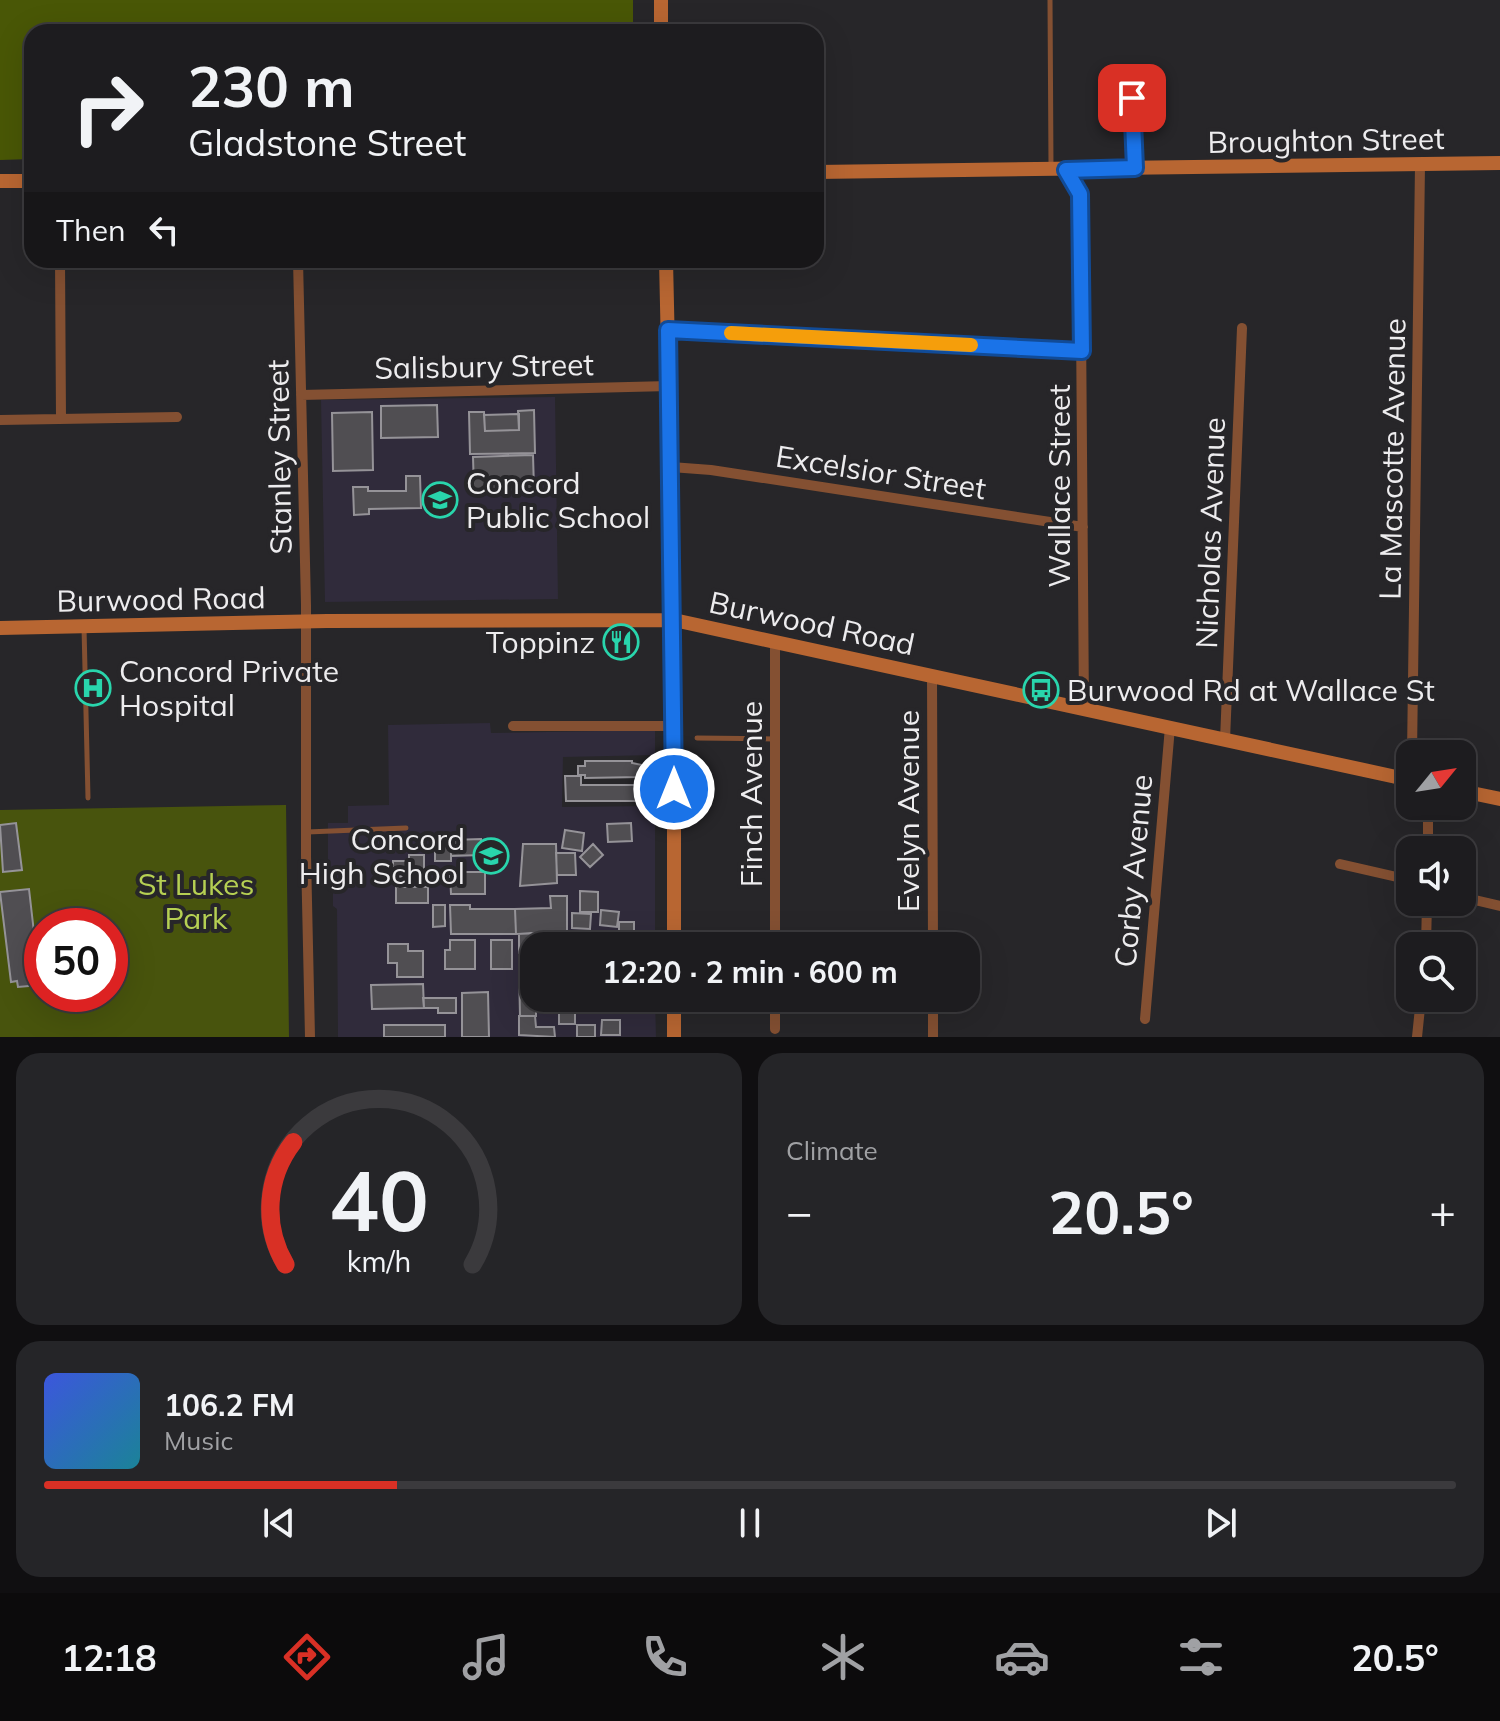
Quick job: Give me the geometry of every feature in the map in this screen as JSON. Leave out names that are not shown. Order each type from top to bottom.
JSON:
[{"type":"street","points":[[661,0],[661,24]]},
{"type":"street","points":[[1131,72],[1135,168]]},
{"type":"street","name":"Broughton Street","points":[[824,172],[1500,163]]},
{"type":"street","name":"La Mascotte Avenue","points":[[1412,740],[1420,165]]},
{"type":"street","name":"Wallace Street","points":[[1059,170],[1080,194],[1084,709]]},
{"type":"street","points":[[0,181],[24,181]]},
{"type":"street","points":[[60,268],[61,419]]},
{"type":"street","name":"Stanley Street","points":[[298,268],[310,1037]]},
{"type":"street","points":[[666,268],[674,620],[674,932]]},
{"type":"street","name":"Nicholas Avenue","points":[[1225,740],[1242,328]]},
{"type":"street","points":[[668,330],[1082,351]]},
{"type":"street","name":"Salisbury Street","points":[[301,395],[669,386]]},
{"type":"street","points":[[0,420],[177,417]]},
{"type":"street","name":"Excelsior Street","points":[[671,467],[711,470],[1083,527]]},
{"type":"street","name":"Burwood Road","points":[[0,628],[674,620],[1396,777]]},
{"type":"street","name":"Finch Avenue","points":[[775,642],[775,932]]},
{"type":"street","name":"Evelyn Avenue","points":[[932,676],[933,932]]},
{"type":"street","points":[[513,726],[674,726]]},
{"type":"street","name":"Corby Avenue","points":[[1145,1019],[1170,727]]},
{"type":"street","points":[[1476,794],[1500,799]]},
{"type":"street","points":[[1340,864],[1396,877]]},
{"type":"street","points":[[1476,900],[1500,906]]},
{"type":"street","points":[[674,1012],[674,1037]]},
{"type":"street","points":[[775,1012],[775,1029]]},
{"type":"street","points":[[933,1012],[933,1037]]},
{"type":"street","points":[[1417,1037],[1420,1012]]},
{"type":"lane","points":[[1050,0],[1059,170]]},
{"type":"lane","points":[[84,627],[88,798]]},
{"type":"lane","points":[[697,738],[775,739]]},
{"type":"lane","points":[[305,833],[406,828]]},
{"type":"shaded area","name":"Concord Public School","points":[[555,397],[558,599],[325,602],[321,400]]},
{"type":"shaded area","name":"Concord High School","points":[[490,723],[491,733],[655,730],[655,755],[563,757],[562,807],[655,806],[655,932],[520,932],[520,1012],[655,1012],[656,1037],[338,1037],[337,909],[333,906],[333,893],[328,888],[328,823],[348,823],[348,806],[389,805],[388,725]]},
{"type":"green space","points":[[0,0],[633,0],[633,24],[24,24],[24,159],[0,160]]},
{"type":"green space","name":"St Lukes Park","points":[[286,805],[289,1037],[0,1037],[0,810]]},
{"type":"building","points":[[437,405],[438,437],[381,438],[381,406]]},
{"type":"building","points":[[534,410],[535,453],[470,454],[469,412],[484,412],[485,431],[519,430],[518,411]]},
{"type":"building","points":[[372,412],[373,470],[333,471],[332,413]]},
{"type":"building","points":[[519,414],[519,430],[485,431],[484,415]]},
{"type":"building","points":[[533,455],[534,489],[474,490],[473,457]]},
{"type":"building","points":[[406,476],[420,476],[421,508],[369,509],[369,514],[354,515],[353,487],[368,487],[368,491],[406,491]]},
{"type":"building","points":[[585,761],[632,761],[642,765],[642,774],[640,777],[585,778],[585,775],[578,775],[578,766],[585,766]]},
{"type":"building","points":[[565,776],[581,776],[581,785],[640,785],[640,801],[566,801]]},
{"type":"building","points":[[16,823],[22,870],[3,872],[0,825]]},
{"type":"building","points":[[631,823],[632,841],[608,842],[607,824]]},
{"type":"building","points":[[565,830],[584,833],[582,851],[562,848]]},
{"type":"building","points":[[481,839],[481,855],[451,856],[451,840]]},
{"type":"building","points":[[435,844],[451,845],[451,861],[435,861]]},
{"type":"building","points":[[523,844],[556,844],[557,883],[520,886]]},
{"type":"building","points":[[593,844],[603,855],[590,867],[580,857]]},
{"type":"building","points":[[556,853],[575,853],[576,875],[557,875]]},
{"type":"building","points":[[409,855],[424,855],[424,871],[409,871]]},
{"type":"building","points":[[393,861],[409,861],[409,876],[393,877]]},
{"type":"building","points":[[450,872],[485,872],[485,894],[451,894]]},
{"type":"building","points":[[396,887],[428,887],[428,903],[396,903]]},
{"type":"building","points":[[29,889],[31,908],[24,908],[24,986],[18,987],[17,981],[11,982],[0,892]]},
{"type":"building","points":[[580,891],[598,892],[598,912],[580,912]]},
{"type":"building","points":[[550,896],[567,896],[567,932],[516,934],[515,909],[551,908]]},
{"type":"building","points":[[433,905],[445,905],[445,926],[433,927]]},
{"type":"building","points":[[450,905],[470,905],[470,909],[515,909],[516,934],[451,934]]},
{"type":"building","points":[[601,910],[619,912],[617,927],[600,925]]},
{"type":"building","points":[[572,913],[591,914],[590,929],[572,928]]},
{"type":"building","points":[[619,922],[634,922],[634,932],[619,932]]},
{"type":"building","points":[[450,940],[475,940],[475,969],[445,969],[445,950],[450,950]]},
{"type":"building","points":[[491,940],[512,940],[512,969],[491,969]]},
{"type":"building","points":[[388,944],[408,944],[408,951],[423,951],[423,977],[397,977],[397,963],[388,963]]},
{"type":"building","points":[[519,968],[520,1012],[536,1012],[536,1016],[520,1016]]},
{"type":"building","points":[[423,984],[424,1008],[372,1009],[371,985]]},
{"type":"building","points":[[488,992],[489,1037],[462,1037],[462,993]]},
{"type":"building","points":[[423,998],[456,998],[456,1013],[438,1013],[438,1008],[424,1008]]},
{"type":"building","points":[[559,1012],[575,1013],[575,1024],[559,1024]]},
{"type":"building","points":[[519,1016],[535,1016],[536,1027],[554,1027],[555,1037],[519,1035]]},
{"type":"building","points":[[602,1020],[620,1020],[620,1035],[601,1035]]},
{"type":"building","points":[[384,1025],[445,1025],[445,1037],[384,1037]]},
{"type":"building","points":[[577,1025],[595,1025],[595,1037],[577,1037]]},
{"type":"slow traffic","points":[[731,333],[971,345]]},
{"type":"place","name":"Concord Public School","points":[[440,500]]},
{"type":"place","name":"Toppinz","points":[[621,642]]},
{"type":"place","name":"Concord Private Hospital","points":[[93,688]]},
{"type":"place","name":"Burwood Rd at Wallace St","points":[[1041,690]]},
{"type":"place","name":"Concord High School","points":[[491,856]]},
{"type":"route","points":[[674,789],[668,330],[1082,351],[1080,194],[1066,170],[1135,168],[1132,98]]}]
